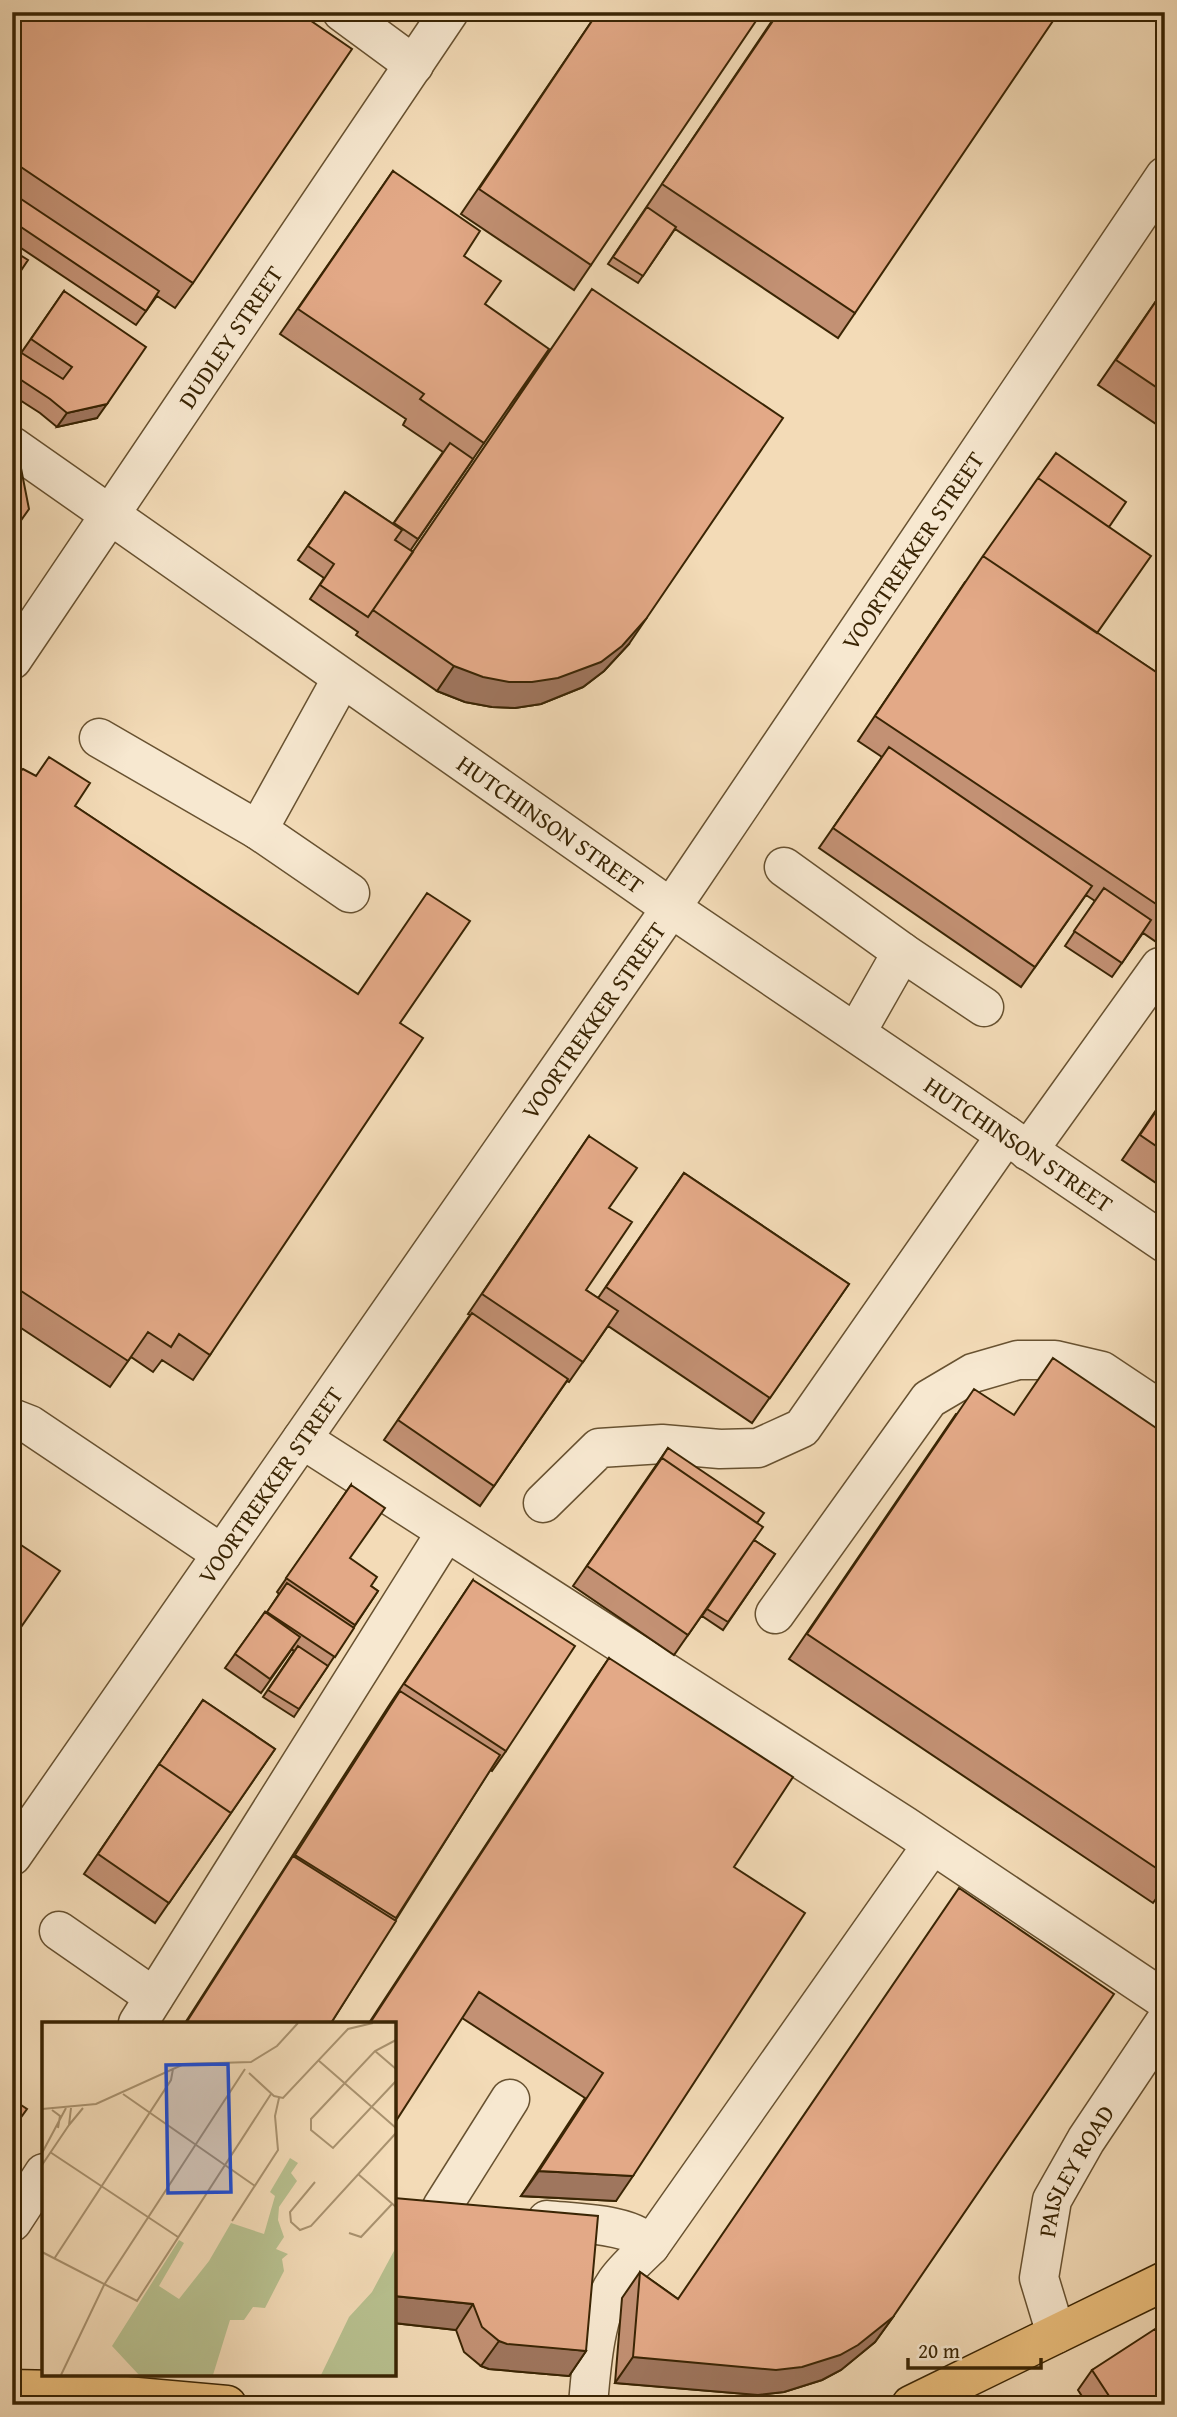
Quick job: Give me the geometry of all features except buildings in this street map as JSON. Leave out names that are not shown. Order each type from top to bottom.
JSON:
[{"type":"main road","points":[[911,2405],[1165,2281]]},
{"type":"main road","points":[[12,2389],[58,2390],[227,2405]]},
{"type":"street","points":[[342,12],[414,65]]},
{"type":"street","name":"DUDLEY STREET","points":[[12,660],[449,12]]},
{"type":"street","name":"VOORTREKKER STREET","points":[[12,1856],[671,908],[1165,176]]},
{"type":"street","name":"HUTCHINSON STREET","points":[[12,446],[671,908],[1165,1243]]},
{"type":"street","points":[[258,830],[342,678]]},
{"type":"street","points":[[99,738],[258,830],[350,893]]},
{"type":"street","points":[[784,867],[984,1007]]},
{"type":"street","points":[[856,1033],[902,952]]},
{"type":"street","points":[[543,1503],[598,1448],[662,1444],[720,1449],[758,1447],[802,1428],[1017,1143],[1160,967]]},
{"type":"street","points":[[775,1614],[929,1399],[973,1373],[1018,1360],[1055,1360],[1102,1371],[1165,1413]]},
{"type":"street","points":[[12,1418],[30,1425],[222,1554]]},
{"type":"street","points":[[302,1439],[932,1845],[1165,2000]]},
{"type":"street","points":[[59,1931],[146,2010],[446,1532]]},
{"type":"street","points":[[588,2405],[593,2350],[609,2295],[617,2281],[650,2246],[932,1845]]},
{"type":"street","name":"PAISLEY ROAD","points":[[1056,2334],[1039,2278],[1052,2200],[1086,2140],[1165,2022]]},
{"type":"street","points":[[510,2099],[424,2205],[620,2229],[638,2234],[646,2239],[650,2246]]},
{"type":"street","points":[[12,2222],[42,2176]]}]
